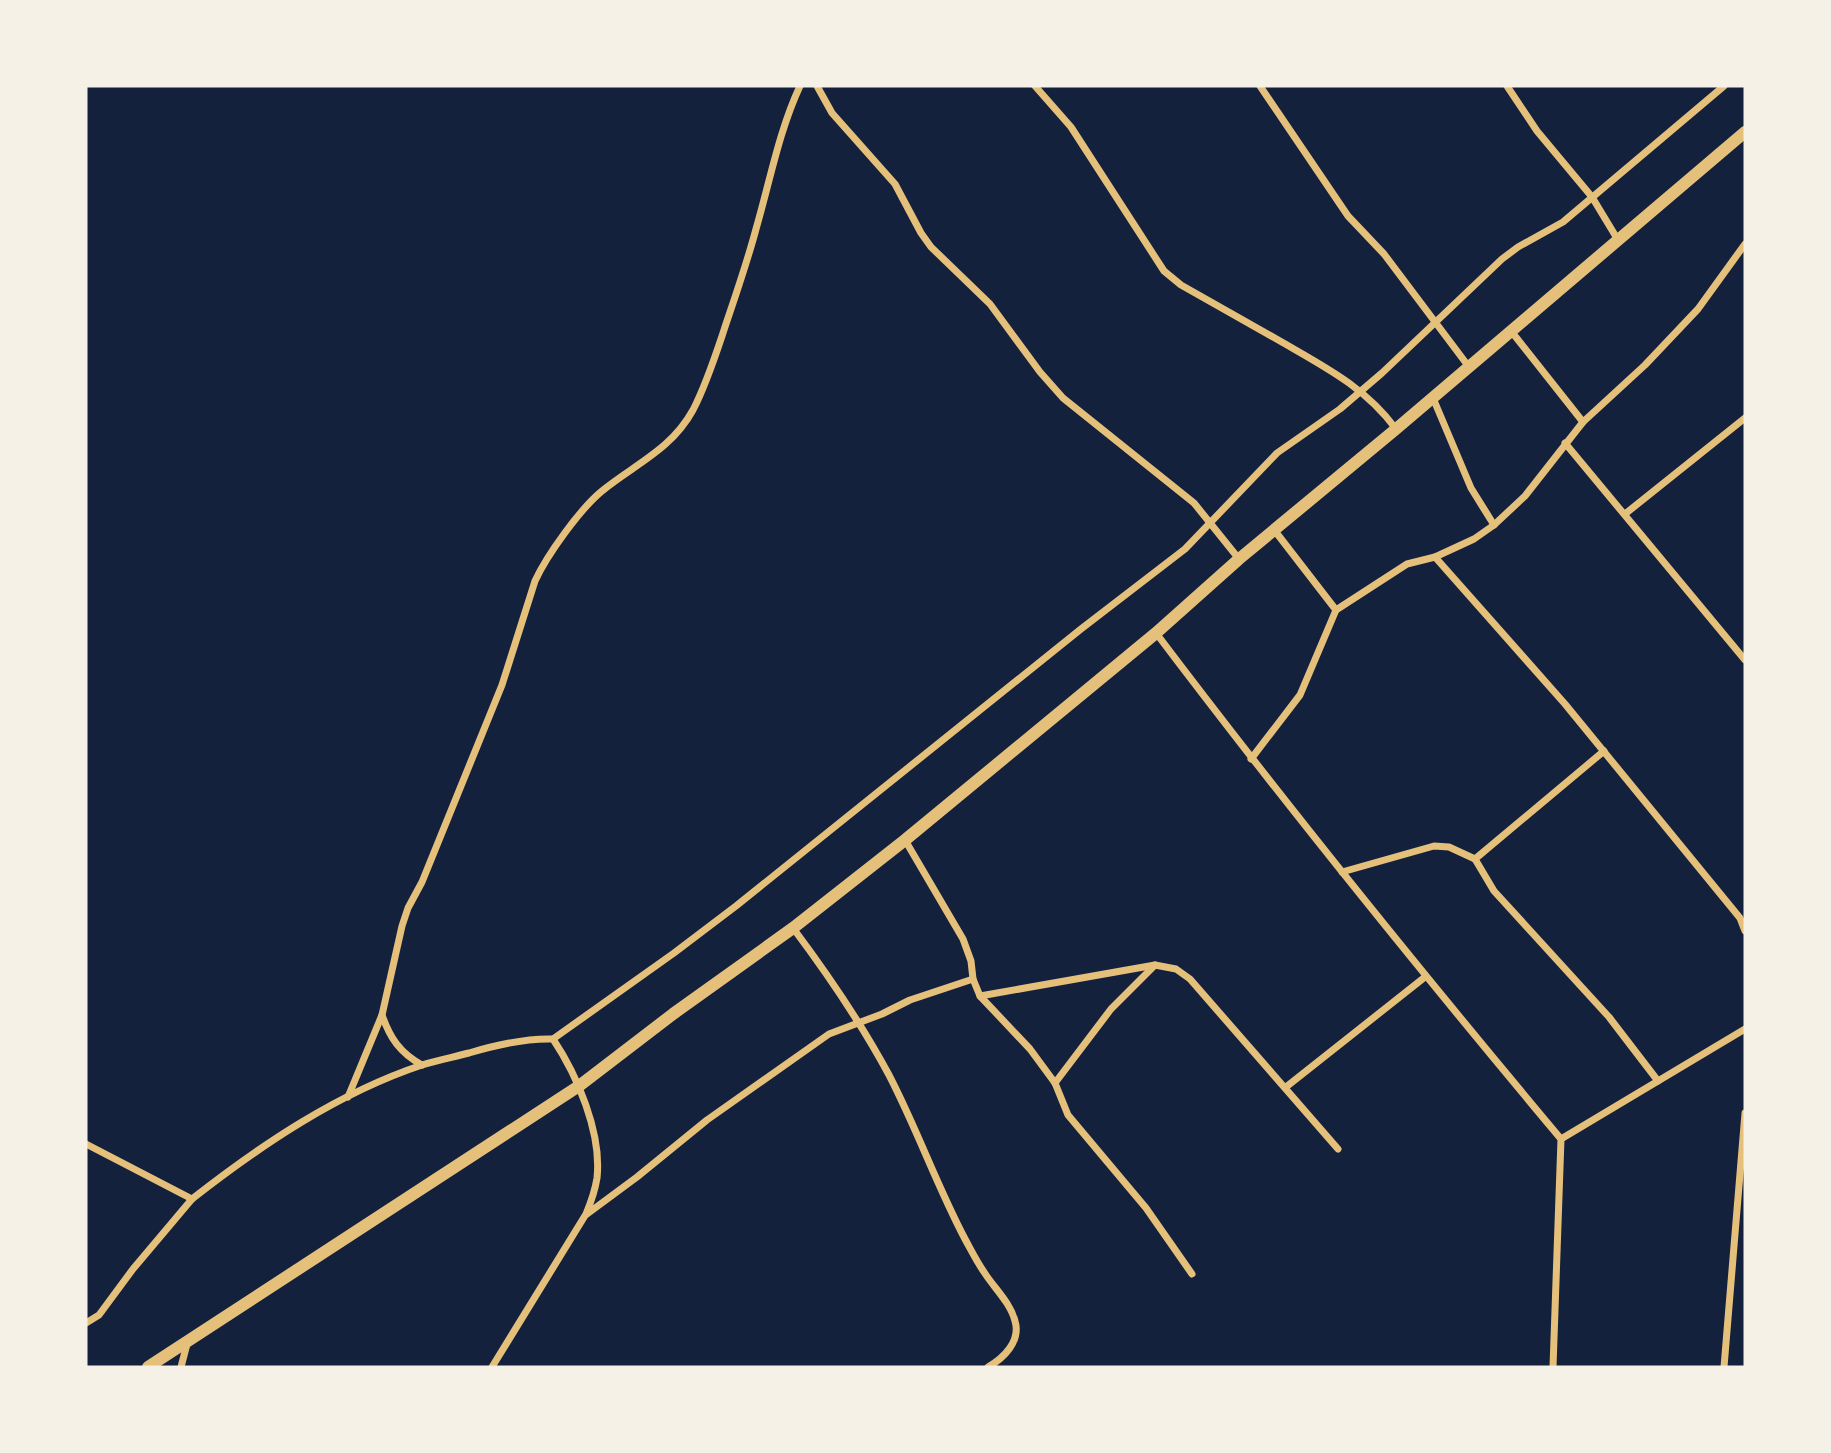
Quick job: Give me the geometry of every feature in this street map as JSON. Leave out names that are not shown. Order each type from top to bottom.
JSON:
[{"type":"highway","points":[[148,1367],[579,1086],[793,928],[905,840],[1156,633],[1239,559],[1745,132]]},
{"type":"street","points":[[348,1097],[382,1015],[408,908],[422,881],[502,685],[535,580],[542,565],[599,493],[649,459],[674,436],[692,410],[714,361],[728,319],[781,138],[800,86]]},
{"type":"street","points":[[817,86],[832,113],[895,184],[931,247],[990,304],[1040,372],[1063,398],[1194,503],[1239,559]]},
{"type":"street","points":[[1035,86],[1071,127],[1164,271],[1181,285],[1321,364],[1362,391],[1396,429]]},
{"type":"street","points":[[1260,86],[1348,216],[1384,254],[1469,367]]},
{"type":"street","points":[[1507,86],[1537,131],[1592,197],[1618,240]]},
{"type":"street","points":[[86,1323],[99,1315],[133,1269],[192,1199],[246,1158],[348,1097],[422,1065],[486,1048],[537,1038],[553,1039],[674,953],[1185,549],[1277,453],[1362,391],[1502,259],[1563,222],[1724,86]]},
{"type":"street","points":[[1251,759],[1300,695],[1336,610],[1407,564],[1435,557],[1474,539],[1494,525],[1525,496],[1583,422],[1645,365],[1698,309],[1745,244]]},
{"type":"street","points":[[1511,331],[1583,422]]},
{"type":"street","points":[[1433,398],[1471,488],[1494,525]]},
{"type":"street","points":[[1625,514],[1745,418]]},
{"type":"street","points":[[1565,443],[1745,660]]},
{"type":"street","points":[[1275,531],[1336,610]]},
{"type":"street","points":[[1435,557],[1604,751],[1740,918],[1745,931]]},
{"type":"street","points":[[1156,633],[1251,759],[1425,978],[1560,1139],[1553,1367]]},
{"type":"street","points":[[1475,859],[1604,751]]},
{"type":"street","points":[[905,840],[963,939],[971,961],[973,979],[981,996],[1030,1049],[1055,1083],[1068,1115],[1146,1208],[1192,1275]]},
{"type":"street","points":[[1342,872],[1434,846],[1449,847],[1475,859],[1494,891],[1609,1017],[1658,1081]]},
{"type":"street","points":[[793,928],[859,1021],[889,1076],[965,1239],[984,1272],[1008,1304],[1016,1322],[1015,1340],[1002,1359],[988,1367]]},
{"type":"street","points":[[981,996],[1155,965],[1176,969],[1190,979],[1338,1149]]},
{"type":"street","points":[[1055,1083],[1111,1009],[1155,965]]},
{"type":"street","points":[[1286,1087],[1425,978]]},
{"type":"street","points":[[586,1214],[737,1098],[829,1034],[910,1000],[973,979]]},
{"type":"street","points":[[382,1015],[397,1046],[408,1058],[422,1065]]},
{"type":"street","points":[[1560,1139],[1745,1030]]},
{"type":"street","points":[[492,1367],[586,1214],[594,1195],[597,1175],[592,1129],[579,1086],[553,1039]]},
{"type":"street","points":[[1724,1367],[1745,1113]]},
{"type":"street","points":[[86,1144],[192,1199]]},
{"type":"street","points":[[181,1367],[188,1340]]}]
